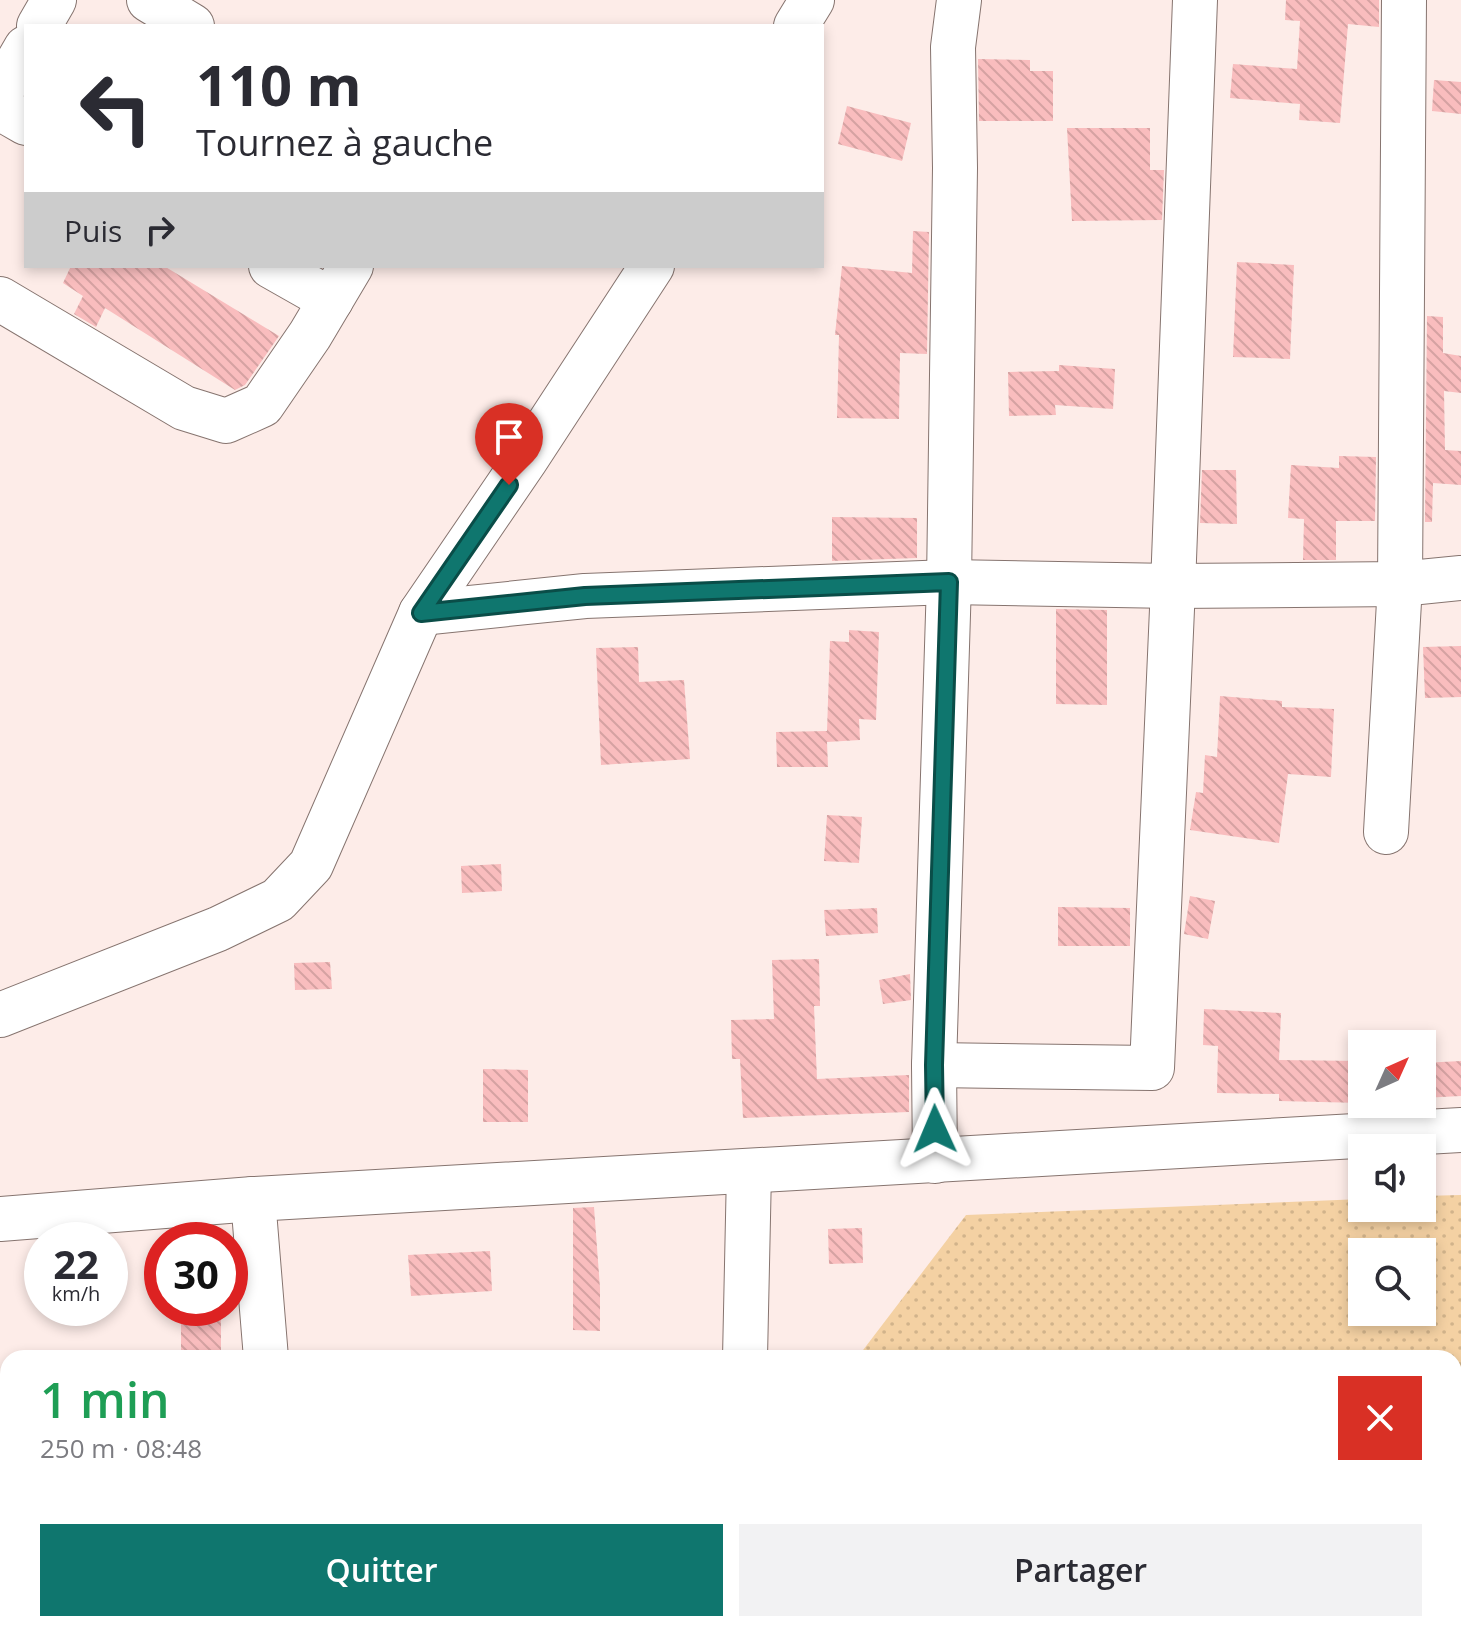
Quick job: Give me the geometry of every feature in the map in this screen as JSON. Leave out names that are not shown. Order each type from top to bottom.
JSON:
[{"type":"main road","points":[[40,24],[54,0]]},
{"type":"main road","points":[[149,0],[189,24]]},
{"type":"main road","points":[[797,24],[812,0]]},
{"type":"main road","points":[[935,1161],[934,1065],[949,582],[955,168],[953,47],[959,0]]},
{"type":"main road","points":[[934,1065],[1152,1068],[1195,0]]},
{"type":"main road","points":[[1386,832],[1400,584],[1404,0]]},
{"type":"main road","points":[[0,93],[24,51]]},
{"type":"main road","points":[[0,108],[24,122]]},
{"type":"main road","points":[[0,299],[184,408],[226,421],[262,405],[341,283],[279,268]]},
{"type":"main road","points":[[0,1015],[218,929],[278,900],[311,865],[421,613],[651,268]]},
{"type":"main road","points":[[421,613],[585,596],[949,582],[1173,586],[1400,584],[1461,578]]},
{"type":"main road","points":[[0,1219],[253,1199],[1461,1130]]},
{"type":"main road","points":[[745,1350],[749,1171]]},
{"type":"main road","points":[[253,1199],[265,1350]]},
{"type":"shaded area","points":[[1461,1195],[1461,1350],[863,1350],[966,1215],[1348,1200],[1348,1222],[1436,1222],[1436,1196]]},
{"type":"building","points":[[1286,0],[1379,0],[1379,27],[1348,24],[1340,123],[1299,120],[1300,104],[1230,98],[1233,64],[1297,69],[1300,21],[1285,20]]},
{"type":"building","points":[[978,59],[1030,60],[1030,71],[1053,71],[1053,121],[979,121]]},
{"type":"building","points":[[1434,80],[1461,82],[1461,114],[1432,111]]},
{"type":"building","points":[[847,106],[911,123],[902,161],[838,144]]},
{"type":"building","points":[[1067,128],[1150,128],[1150,170],[1164,170],[1162,220],[1072,221]]},
{"type":"building","points":[[913,231],[929,232],[927,354],[900,353],[899,419],[837,418],[839,335],[835,335],[842,266],[912,273]]},
{"type":"building","points":[[1237,262],[1294,265],[1290,359],[1233,357]]},
{"type":"building","points":[[70,268],[167,268],[279,336],[245,385],[235,390],[105,308],[96,327],[74,314],[83,296],[63,283]]},
{"type":"building","points":[[1427,316],[1443,317],[1443,353],[1461,356],[1461,393],[1444,391],[1445,450],[1461,451],[1461,485],[1433,483],[1432,522],[1425,522]]},
{"type":"building","points":[[1059,365],[1115,369],[1113,409],[1055,405],[1056,415],[1009,416],[1008,372],[1059,371]]},
{"type":"building","points":[[1339,456],[1376,457],[1375,521],[1336,521],[1336,560],[1303,560],[1304,519],[1288,518],[1291,465],[1339,468]]},
{"type":"building","points":[[1202,470],[1236,470],[1237,524],[1200,523]]},
{"type":"building","points":[[832,517],[917,518],[917,558],[832,561]]},
{"type":"building","points":[[1056,609],[1107,610],[1107,705],[1056,704]]},
{"type":"building","points":[[849,630],[879,632],[876,720],[859,719],[860,740],[827,742],[828,767],[777,767],[776,732],[827,731],[830,641],[849,642]]},
{"type":"building","points":[[1461,646],[1461,697],[1425,698],[1423,647]]},
{"type":"building","points":[[638,647],[639,682],[684,680],[690,759],[601,765],[596,648]]},
{"type":"building","points":[[1220,696],[1282,701],[1282,707],[1334,709],[1331,777],[1288,774],[1279,843],[1190,830],[1196,792],[1203,793],[1205,755],[1217,757]]},
{"type":"building","points":[[827,815],[862,817],[859,863],[824,861]]},
{"type":"building","points":[[501,864],[502,891],[462,893],[461,866]]},
{"type":"building","points":[[1190,896],[1215,901],[1208,939],[1184,934]]},
{"type":"building","points":[[1058,907],[1130,908],[1130,946],[1058,946]]},
{"type":"building","points":[[877,908],[878,933],[826,936],[824,910]]},
{"type":"building","points":[[819,959],[820,1006],[814,1006],[817,1079],[909,1075],[909,1112],[743,1118],[740,1059],[732,1059],[731,1020],[774,1019],[772,960]]},
{"type":"building","points":[[330,962],[332,989],[295,990],[294,963]]},
{"type":"building","points":[[910,974],[911,1000],[883,1004],[879,980]]},
{"type":"building","points":[[1204,1009],[1281,1013],[1279,1060],[1348,1061],[1348,1103],[1279,1101],[1279,1094],[1217,1093],[1218,1046],[1203,1045]]},
{"type":"building","points":[[1461,1061],[1461,1096],[1436,1097],[1436,1062]]},
{"type":"building","points":[[483,1069],[528,1070],[528,1122],[483,1122]]},
{"type":"building","points":[[594,1207],[600,1331],[573,1330],[573,1208]]},
{"type":"building","points":[[862,1228],[863,1263],[829,1264],[828,1229]]},
{"type":"building","points":[[490,1251],[492,1291],[411,1296],[408,1255]]},
{"type":"building","points":[[181,1326],[221,1326],[221,1350],[181,1350]]},
{"type":"route","points":[[509,485],[421,613],[585,596],[949,582],[934,1065],[935,1129]]}]
